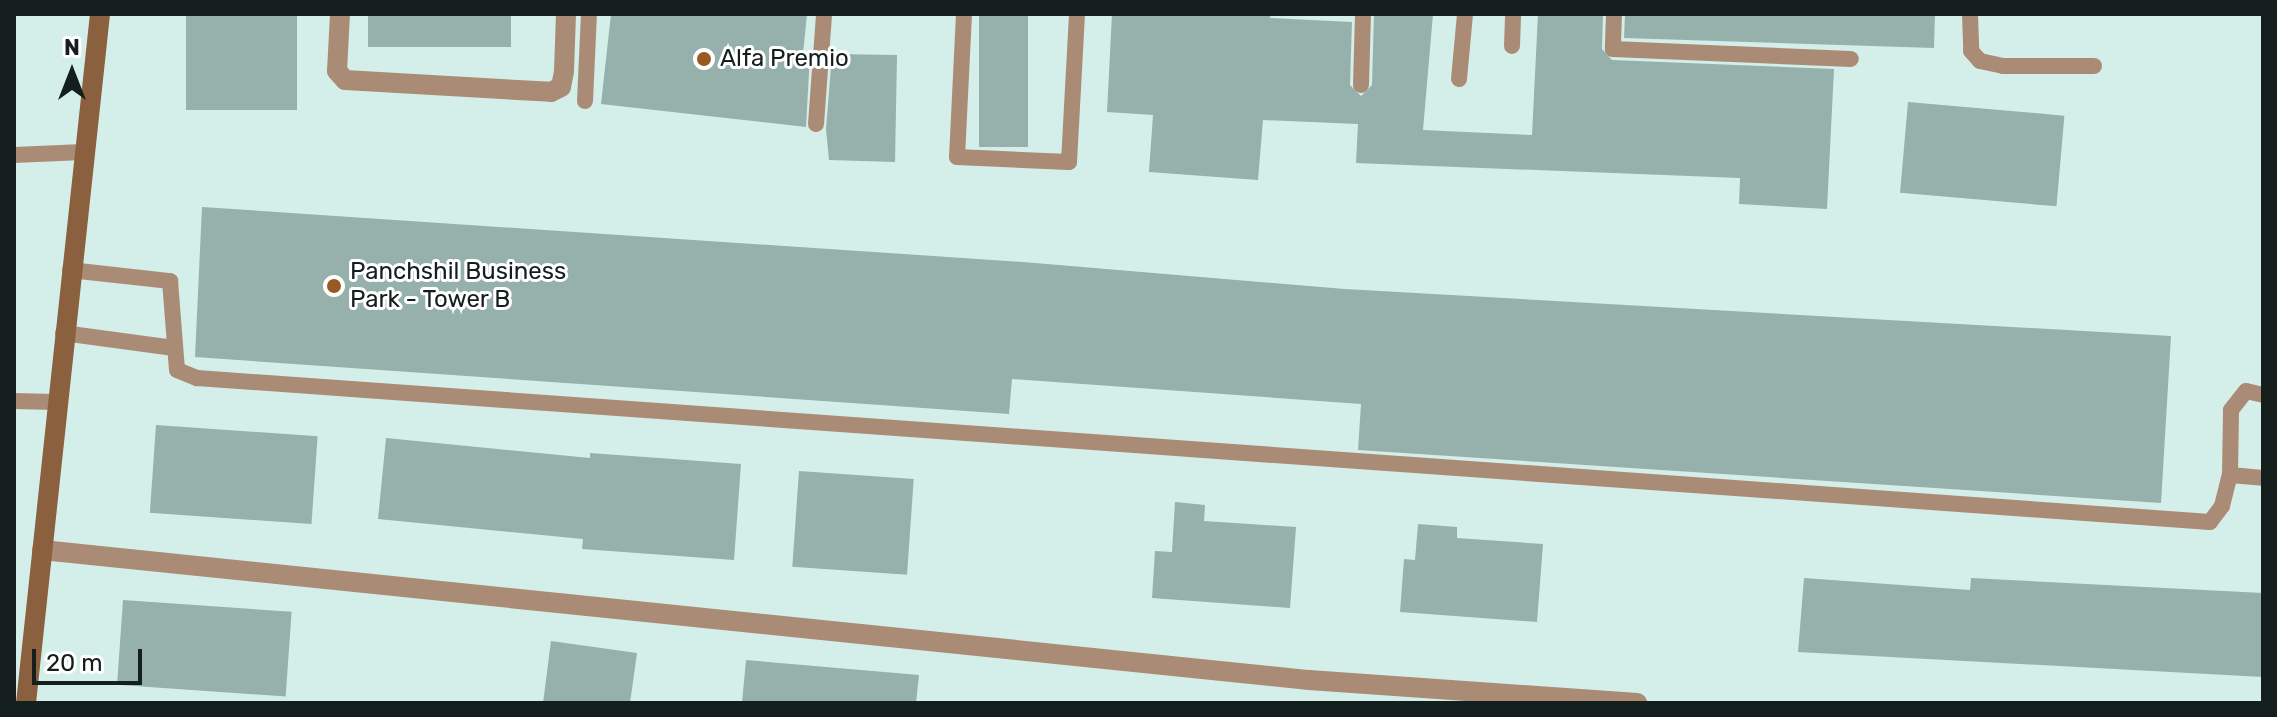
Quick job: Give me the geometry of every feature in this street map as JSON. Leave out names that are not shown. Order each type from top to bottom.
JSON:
[{"type":"street","points":[[23,690],[42,550],[55,402],[100,14]]},
{"type":"street","points":[[340,14],[337,71],[345,80],[551,92],[561,87],[566,14]]},
{"type":"street","points":[[42,550],[1309,680],[1637,703]]},
{"type":"lane","points":[[585,101],[589,14]]},
{"type":"lane","points":[[816,124],[824,14]]},
{"type":"lane","points":[[964,14],[957,157],[1069,162],[1077,14]]},
{"type":"lane","points":[[1361,85],[1363,14]]},
{"type":"lane","points":[[1459,79],[1465,14]]},
{"type":"lane","points":[[1512,46],[1513,14]]},
{"type":"lane","points":[[1614,14],[1613,49],[1851,59]]},
{"type":"lane","points":[[1970,14],[1971,51],[1980,61],[2003,66],[2094,66]]},
{"type":"lane","points":[[14,155],[83,152]]},
{"type":"lane","points":[[70,270],[170,281],[175,296],[174,348],[177,370],[197,378],[2210,522],[2222,506],[2230,475],[2231,410],[2246,391],[2263,395]]},
{"type":"lane","points":[[63,333],[174,348]]},
{"type":"lane","points":[[14,401],[55,402]]},
{"type":"lane","points":[[2230,475],[2263,478]]},
{"type":"building","points":[[186,14],[297,14],[297,110],[186,110]]},
{"type":"building","points":[[368,14],[511,14],[511,47],[368,47]]},
{"type":"building","name":"Alfa Premio","points":[[611,14],[807,14],[803,54],[810,54],[806,127],[601,104]]},
{"type":"building","points":[[979,14],[1028,14],[1028,147],[979,147]]},
{"type":"building","points":[[1112,14],[1271,14],[1270,18],[1352,22],[1350,85],[1361,96],[1372,85],[1374,14],[1433,14],[1423,130],[1532,135],[1538,14],[1603,14],[1602,49],[1612,60],[1834,69],[1827,209],[1739,204],[1740,178],[1356,163],[1358,124],[1263,120],[1258,180],[1149,172],[1153,115],[1107,112]]},
{"type":"building","points":[[1625,14],[1935,14],[1934,48],[1624,38]]},
{"type":"building","points":[[832,54],[897,55],[895,162],[829,160],[826,129]]},
{"type":"building","points":[[1908,102],[2064,116],[2056,206],[1900,193]]},
{"type":"building","points":[[202,207],[1023,262],[1345,289],[2171,336],[2161,503],[1358,450],[1361,404],[1012,379],[1009,414],[195,357]]},
{"type":"building","points":[[156,425],[318,436],[311,524],[150,513]]},
{"type":"building","points":[[386,438],[590,458],[590,453],[741,464],[734,560],[582,549],[583,539],[378,519]]},
{"type":"building","points":[[799,471],[914,479],[907,575],[792,567]]},
{"type":"building","points":[[1175,502],[1205,505],[1204,521],[1296,527],[1290,608],[1152,598],[1155,551],[1172,552]]},
{"type":"building","points":[[1418,524],[1457,527],[1457,538],[1543,544],[1537,622],[1400,612],[1404,559],[1415,560]]},
{"type":"building","points":[[1804,578],[1970,590],[1971,578],[2263,593],[2263,677],[1798,652]]},
{"type":"building","points":[[123,600],[292,612],[286,697],[117,685]]},
{"type":"building","points":[[551,641],[637,653],[630,703],[543,703]]},
{"type":"building","points":[[746,660],[919,675],[916,703],[742,703]]},
{"type":"place","name":"Alfa Premio","points":[[704,59]]},
{"type":"place","name":"Panchshil Business Park - Tower B","points":[[334,286]]}]
